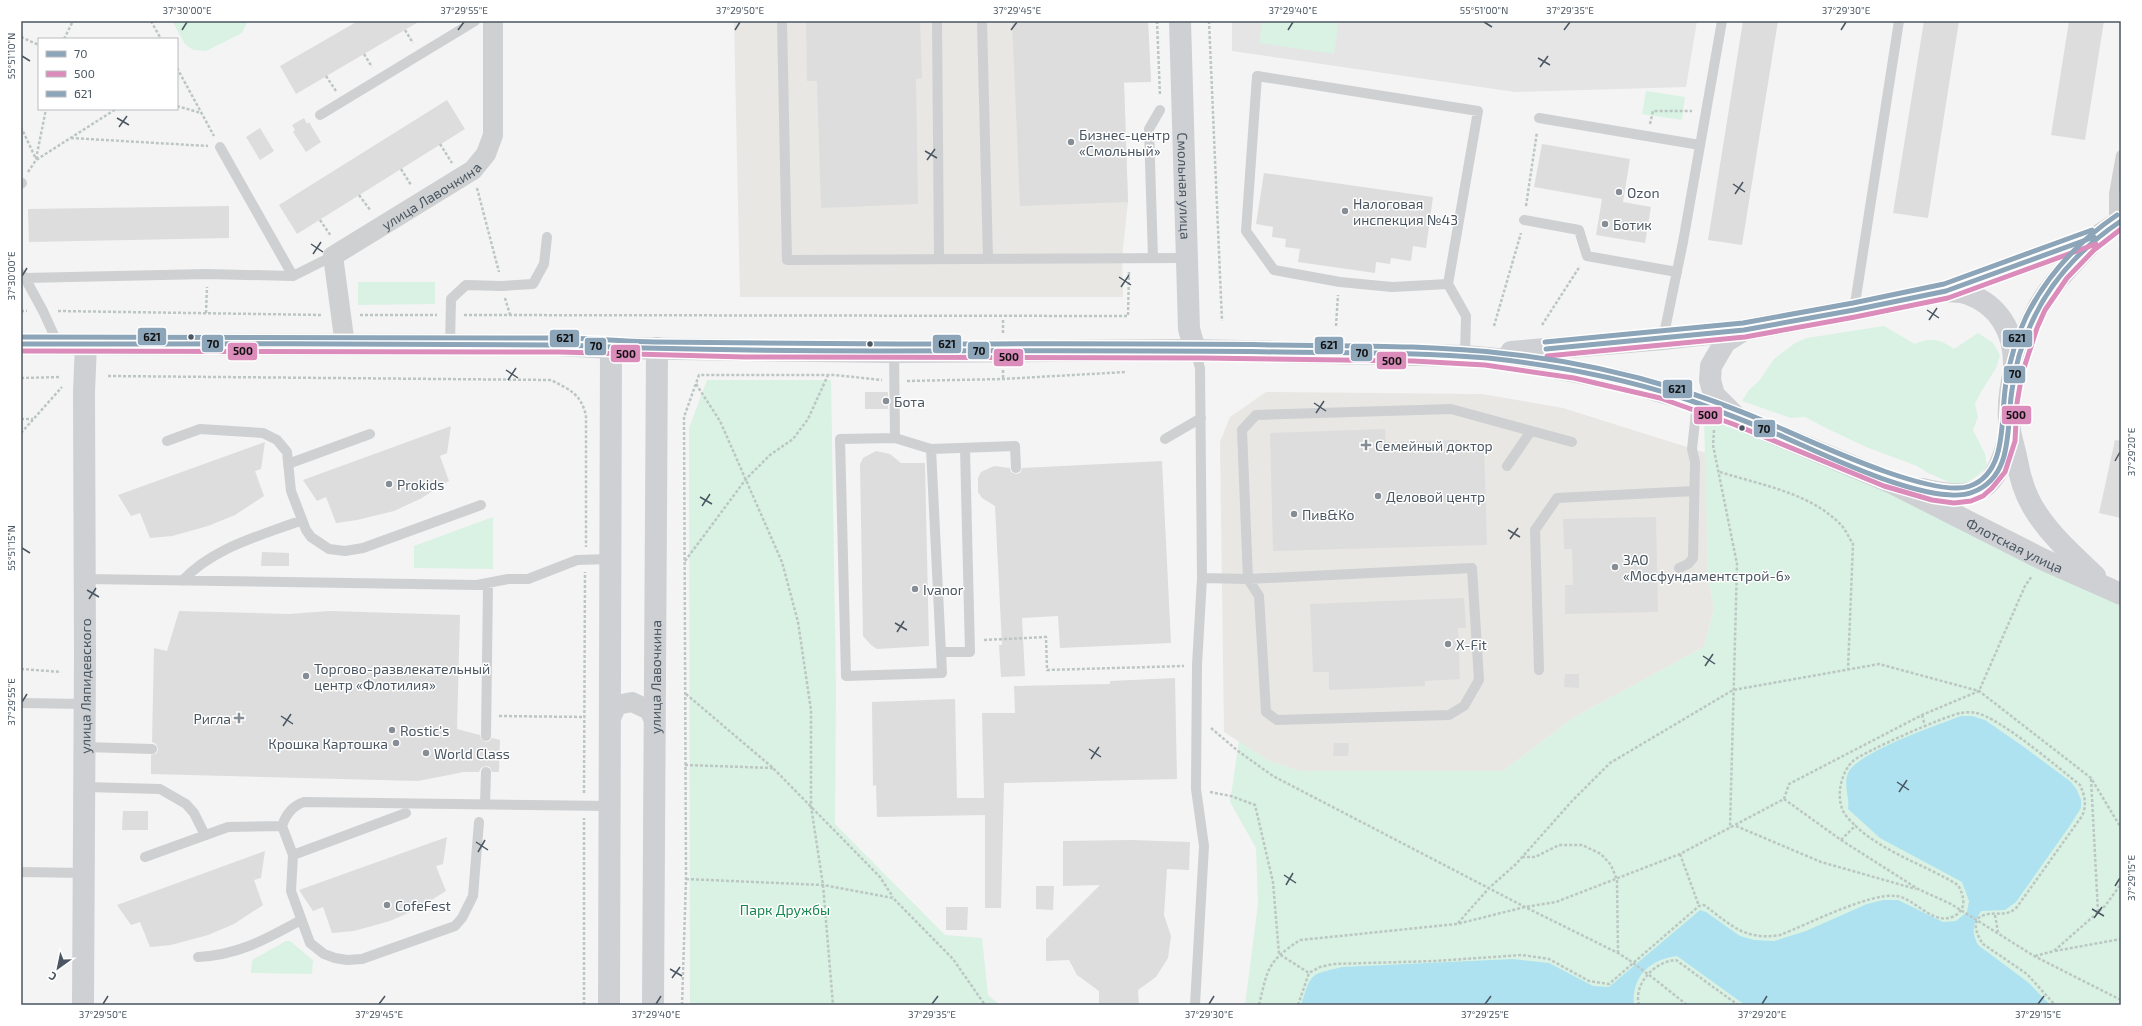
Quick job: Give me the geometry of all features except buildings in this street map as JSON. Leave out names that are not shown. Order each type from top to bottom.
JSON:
[{"type":"main road","name":"Смольная улица","points":[[1180,21],[1189,329],[1195,350]]},
{"type":"main road","points":[[1465,356],[1663,339],[1744,330],[1854,310],[1946,291],[2111,227]]},
{"type":"main road","points":[[2014,376],[2024,342],[2038,307],[2063,274],[2111,227]]},
{"type":"main road","points":[[1946,291],[1967,293],[1985,303],[1997,312],[2009,329],[2014,347],[2014,376],[2010,404],[2010,430],[2020,477],[2035,510],[2055,538],[2113,590]]},
{"type":"main road","name":"Флотская улица","points":[[1737,418],[1714,395],[1710,380],[1711,366],[1725,342],[1744,330]]},
{"type":"main road","name":"Флотская улица","points":[[21,344],[559,345],[611,348],[894,352],[1195,350],[1465,356],[1518,361],[1623,381],[1697,403],[1737,418],[1890,482],[2042,559],[2113,590]]},
{"type":"main road","name":"улица Ляпидевского","points":[[83,1005],[85,873],[84,392],[86,344]]},
{"type":"main road","points":[[609,1005],[611,348]]},
{"type":"main road","name":"улица Лавочкина","points":[[652,1005],[657,348]]},
{"type":"main road","name":"Флотская улица","points":[[1890,482],[1946,495],[1967,495],[1984,487],[1995,475],[2004,457],[2010,430]]},
{"type":"street","name":"улица Лавочкина","points":[[334,249],[473,170],[486,154],[493,135],[493,21]]},
{"type":"street","points":[[334,249],[345,345]]},
{"type":"street","points":[[610,720],[617,705],[632,702],[640,704],[649,710],[654,720]]},
{"type":"lane","points":[[320,115],[475,21]]},
{"type":"lane","points":[[782,21],[787,260],[1187,258]]},
{"type":"lane","points":[[937,21],[939,259]]},
{"type":"lane","points":[[982,21],[988,259]]},
{"type":"lane","points":[[1663,339],[1722,21]]},
{"type":"lane","points":[[1854,310],[1899,21]]},
{"type":"lane","points":[[1448,284],[1392,287],[1340,282],[1274,270],[1246,231],[1257,76],[1478,111],[1448,284],[1466,316],[1465,356]]},
{"type":"lane","points":[[1153,258],[1149,129],[1160,110]]},
{"type":"lane","points":[[1539,118],[1700,145]]},
{"type":"lane","points":[[220,147],[293,276]]},
{"type":"lane","points":[[2111,227],[2114,194],[2121,155]]},
{"type":"lane","points":[[1524,220],[1579,230],[1587,256],[1676,272]]},
{"type":"lane","points":[[450,345],[451,299],[466,285],[502,286],[534,284],[544,264],[546,237]]},
{"type":"lane","points":[[58,344],[43,311],[23,276],[207,274],[293,276],[334,249]]},
{"type":"lane","points":[[1195,350],[1200,368],[1202,578],[1197,665],[1196,789],[1204,846],[1195,1005]]},
{"type":"lane","points":[[894,352],[895,438]]},
{"type":"lane","points":[[1679,568],[1688,564],[1693,558],[1695,462],[1692,449],[1697,403]]},
{"type":"lane","points":[[1202,578],[1248,579],[1472,568],[1479,680],[1464,706],[1449,715],[1277,720],[1266,712],[1259,596],[1248,579],[1242,430],[1256,415],[1451,409],[1572,442]]},
{"type":"lane","points":[[1165,439],[1201,418]]},
{"type":"lane","points":[[167,441],[200,429],[263,433],[273,437],[284,447],[287,452],[291,492],[306,530],[316,542],[329,549],[345,551],[363,548],[481,506]]},
{"type":"lane","points":[[1507,466],[1531,431]]},
{"type":"lane","points":[[288,464],[370,434]]},
{"type":"lane","points":[[931,450],[942,673],[846,676],[840,439],[895,438],[931,450],[1015,446],[1016,468]]},
{"type":"lane","points":[[941,652],[970,652],[965,448]]},
{"type":"lane","points":[[1539,670],[1535,530],[1557,498],[1694,491]]},
{"type":"lane","points":[[182,581],[196,566],[217,553],[302,520]]},
{"type":"lane","points":[[85,579],[488,584],[501,580],[528,579],[566,563],[610,559]]},
{"type":"lane","points":[[486,736],[488,584]]},
{"type":"lane","points":[[21,703],[85,704]]},
{"type":"lane","points":[[85,747],[152,749]]},
{"type":"lane","points":[[485,804],[486,772]]},
{"type":"lane","points":[[85,787],[160,789],[186,804],[194,813],[205,835]]},
{"type":"lane","points":[[479,822],[473,896],[468,908],[455,926],[362,959],[347,960],[324,954],[310,943],[290,888],[292,855],[282,826],[291,809],[304,802],[610,806]]},
{"type":"lane","points":[[292,855],[406,813]]},
{"type":"lane","points":[[145,857],[233,826],[282,826]]},
{"type":"lane","points":[[21,872],[85,873]]},
{"type":"lane","points":[[198,957],[220,955],[241,950],[256,944],[301,920]]},
{"type":"path","points":[[64,38],[73,21]]},
{"type":"path","points":[[151,21],[160,38]]},
{"type":"path","points":[[1157,21],[1160,110]]},
{"type":"path","points":[[1209,21],[1222,321]]},
{"type":"path","points":[[21,37],[38,45]]},
{"type":"path","points":[[178,70],[220,147]]},
{"type":"path","points":[[178,106],[202,113]]},
{"type":"path","points":[[21,183],[36,160],[46,110]]},
{"type":"path","points":[[36,160],[114,110]]},
{"type":"path","points":[[1648,136],[1653,110],[1683,110],[1706,113]]},
{"type":"path","points":[[21,127],[36,160]]},
{"type":"path","points":[[71,138],[220,147]]},
{"type":"path","points":[[440,144],[453,164]]},
{"type":"path","points":[[401,169],[413,188]]},
{"type":"path","points":[[473,170],[510,316]]},
{"type":"path","points":[[360,195],[372,212]]},
{"type":"path","points":[[320,220],[334,249]]},
{"type":"path","points":[[1542,324],[1587,256]]},
{"type":"path","points":[[21,310],[510,316],[1128,316],[1129,258]]},
{"type":"path","points":[[206,313],[207,274]]},
{"type":"path","points":[[1336,326],[1340,282]]},
{"type":"path","points":[[682,1005],[686,879],[684,417],[699,375],[828,375],[894,381],[1003,379],[1129,372]]},
{"type":"path","points":[[685,561],[746,479],[770,455],[793,439],[808,420],[828,375]]},
{"type":"path","points":[[108,376],[551,380],[575,392],[583,405],[586,415],[584,1005]]},
{"type":"path","points":[[21,378],[61,377]]},
{"type":"path","points":[[696,384],[720,422],[782,562],[798,622],[811,710],[811,806],[823,885],[833,1005]]},
{"type":"path","points":[[21,433],[62,387]]},
{"type":"path","points":[[21,419],[33,419]]},
{"type":"path","points":[[1714,426],[1713,445],[1737,564],[1730,828]]},
{"type":"path","points":[[1719,471],[1810,501],[1826,511],[1842,527],[1852,544],[1848,669]]},
{"type":"path","points":[[1259,1005],[1267,971],[1279,954],[1300,940],[1457,924],[1524,906],[1556,902],[1617,880],[1680,854],[1735,826],[1784,798],[1789,784],[1922,715],[1979,691],[2026,586],[2033,575]]},
{"type":"path","points":[[969,641],[1046,637],[1046,670],[1197,665]]},
{"type":"path","points":[[1457,924],[1489,888],[1522,856],[1572,801],[1610,763],[1733,690],[1879,664],[1979,691],[2091,778],[2121,828]]},
{"type":"path","points":[[21,669],[61,672]]},
{"type":"path","points":[[686,694],[773,768],[880,877],[893,898],[953,959],[985,1005]]},
{"type":"path","points":[[1962,911],[1964,902],[1958,884],[1878,842],[1846,816],[1842,807],[1840,796],[1844,774],[1854,760],[1925,726],[1961,713],[1985,715],[2061,769],[2080,785],[2084,796],[2085,805],[2082,816],[2040,878],[2014,911],[2008,914],[1982,915],[1977,920],[1976,930],[1978,938],[1983,944],[2027,974],[2055,1005]]},
{"type":"path","points":[[1922,715],[1925,726]]},
{"type":"path","points":[[501,716],[585,717]]},
{"type":"path","points":[[1197,716],[1238,751],[1273,776],[1618,953],[1687,1005]]},
{"type":"path","points":[[685,765],[773,768]]},
{"type":"path","points":[[2091,778],[2098,912]]},
{"type":"path","points":[[1196,789],[1231,796],[1255,805],[1273,882],[1279,954]]},
{"type":"path","points":[[1784,798],[1841,840],[1918,889],[1951,904],[1988,928],[1998,932],[2034,956],[2121,1000]]},
{"type":"path","points":[[1841,840],[1856,825]]},
{"type":"path","points":[[1735,826],[1821,862],[1918,889]]},
{"type":"path","points":[[1522,856],[1535,857],[1559,845],[1582,845],[1600,854],[1612,865],[1617,880],[1618,953]]},
{"type":"path","points":[[1680,854],[1699,906]]},
{"type":"path","points":[[686,879],[823,885],[893,898]]},
{"type":"path","points":[[2054,951],[2105,906],[2121,884]]},
{"type":"path","points":[[1298,1005],[1309,973],[1320,967],[1333,964],[1435,961],[1522,955],[1549,959],[1589,981],[1609,984],[1699,906],[1704,905],[1741,932],[1754,936],[1767,937],[1780,935],[1864,901],[1879,897],[1897,896],[1934,916],[1945,919],[1962,911]]},
{"type":"path","points":[[1995,915],[1998,932]]},
{"type":"path","points":[[2034,956],[2121,939]]},
{"type":"path","points":[[1279,954],[1309,973]]},
{"type":"path","points":[[1639,1005],[1638,988],[1657,966],[1670,960],[1676,960],[1738,1005]]},
{"type":"shaded area","points":[[734,21],[1148,21],[1151,82],[1124,83],[1128,202],[1122,258],[1123,297],[740,297]]},
{"type":"shaded area","points":[[1232,21],[1697,21],[1686,87],[1515,92],[1232,51]]},
{"type":"shaded area","points":[[1266,392],[1482,394],[1563,408],[1706,453],[1708,575],[1714,609],[1704,647],[1573,718],[1503,771],[1300,771],[1267,760],[1224,732],[1220,442],[1230,417]]},
{"type":"green space","points":[[172,21],[248,21],[242,33],[206,51],[193,50],[185,44]]},
{"type":"green space","points":[[1262,21],[1339,21],[1334,54],[1259,43]]},
{"type":"green space","points":[[1646,91],[1685,97],[1682,120],[1642,114]]},
{"type":"green space","points":[[358,282],[435,282],[435,304],[358,305]]},
{"type":"green space","points":[[1884,326],[1915,344],[1926,340],[1935,340],[1940,341],[1954,349],[1978,333],[1993,343],[2000,355],[1996,368],[1975,404],[1978,417],[1973,430],[1985,454],[1987,466],[1977,476],[1966,483],[1953,484],[1928,473],[1917,466],[1866,447],[1805,417],[1791,418],[1742,401],[1749,390],[1759,381],[1774,359],[1795,343],[1807,338]]},
{"type":"green space","name":"Парк Дружбы","points":[[707,380],[831,380],[836,689],[835,824],[945,935],[982,938],[988,995],[1000,1005],[690,1005],[689,428]]},
{"type":"green space","points":[[1704,418],[1846,471],[2121,605],[2121,1005],[1245,1005],[1258,904],[1256,848],[1230,802],[1239,741],[1267,760],[1300,771],[1503,771],[1573,718],[1704,647],[1714,609],[1708,575]]},
{"type":"green space","points":[[493,517],[493,569],[414,568],[414,546]]},
{"type":"green space","points":[[286,941],[290,941],[313,960],[312,974],[251,973],[252,960]]},
{"type":"water","points":[[1961,716],[1972,716],[1985,720],[2024,747],[2071,782],[2077,790],[2081,800],[2081,808],[2069,827],[2016,902],[2005,910],[1981,911],[1974,928],[1974,936],[1978,945],[2029,983],[2050,1005],[1745,1005],[1677,956],[1658,961],[1644,971],[1636,986],[1634,1005],[1301,1005],[1307,986],[1313,977],[1317,974],[1342,967],[1513,959],[1549,963],[1593,986],[1609,987],[1700,910],[1706,912],[1740,936],[1754,940],[1774,941],[1806,931],[1867,904],[1883,900],[1898,900],[1943,922],[1956,921],[1967,912],[1969,901],[1962,882],[1880,838],[1848,809],[1846,782],[1848,773],[1854,765],[1866,756],[1918,732]]},
{"type":"transit line","name":"621","points":[[21,337],[485,337],[577,338],[655,342],[867,344],[1230,344],[1393,346],[1479,351],[1572,363],[1656,383],[1732,408],[1837,453],[1899,476],[1927,484],[1952,488],[1970,486],[1982,479],[1991,468],[1997,456],[2009,366],[2019,333],[2034,302],[2065,260],[2090,236],[2117,215]]},
{"type":"transit line","name":"70","points":[[21,344],[486,344],[789,351],[1229,351],[1410,354],[1488,358],[1537,364],[1585,373],[1633,383],[1657,390],[1741,419],[1875,476],[1931,493],[1955,495],[1973,492],[1986,484],[1996,474],[2002,462],[2006,448],[2013,381],[2019,356],[2031,324],[2048,293],[2068,266],[2080,254],[2121,221]]},
{"type":"transit line","name":"500","points":[[21,351],[559,352],[745,357],[1202,358],[1413,361],[1485,365],[1574,378],[1660,398],[1733,424],[1884,486],[1932,500],[1954,503],[1971,501],[1983,496],[1992,488],[2005,472],[2015,441],[2017,403],[2022,374],[2037,328],[2045,310],[2067,278],[2094,250],[2121,229]]},
{"type":"transit line","name":"621","points":[[1545,342],[1743,323],[1853,303],[1944,284],[2092,230]]},
{"type":"transit line","name":"70","points":[[1546,349],[1744,330],[1854,310],[1946,291],[2094,237]]},
{"type":"transit line","name":"500","points":[[1547,356],[1745,337],[1855,317],[1948,298],[2096,244]]},
{"type":"place","name":"Бизнес-центр «Смольный»","points":[[1071,142]]},
{"type":"place","name":"Ozon","points":[[1619,192]]},
{"type":"place","name":"Налоговая инспекция №43","points":[[1345,211]]},
{"type":"place","name":"Ботик","points":[[1605,224]]},
{"type":"place","name":"Бота","points":[[886,401]]},
{"type":"place","name":"Семейный доктор","points":[[1366,445]]},
{"type":"place","name":"Prokids","points":[[389,484]]},
{"type":"place","name":"Деловой центр","points":[[1378,496]]},
{"type":"place","name":"Пив&Ко","points":[[1294,514]]},
{"type":"place","name":"ЗАО «Мосфундаментстрой-6»","points":[[1615,567]]},
{"type":"place","name":"Ivanor","points":[[915,589]]},
{"type":"place","name":"X-Fit","points":[[1448,644]]},
{"type":"place","name":"Торгово-развлекательный центр «Флотилия»","points":[[306,676]]},
{"type":"place","name":"Ригла","points":[[239,718]]},
{"type":"place","name":"Rostic's","points":[[392,730]]},
{"type":"place","name":"Крошка Картошка","points":[[396,743]]},
{"type":"place","name":"World Class","points":[[426,753]]},
{"type":"place","name":"CofeFest","points":[[387,905]]}]
